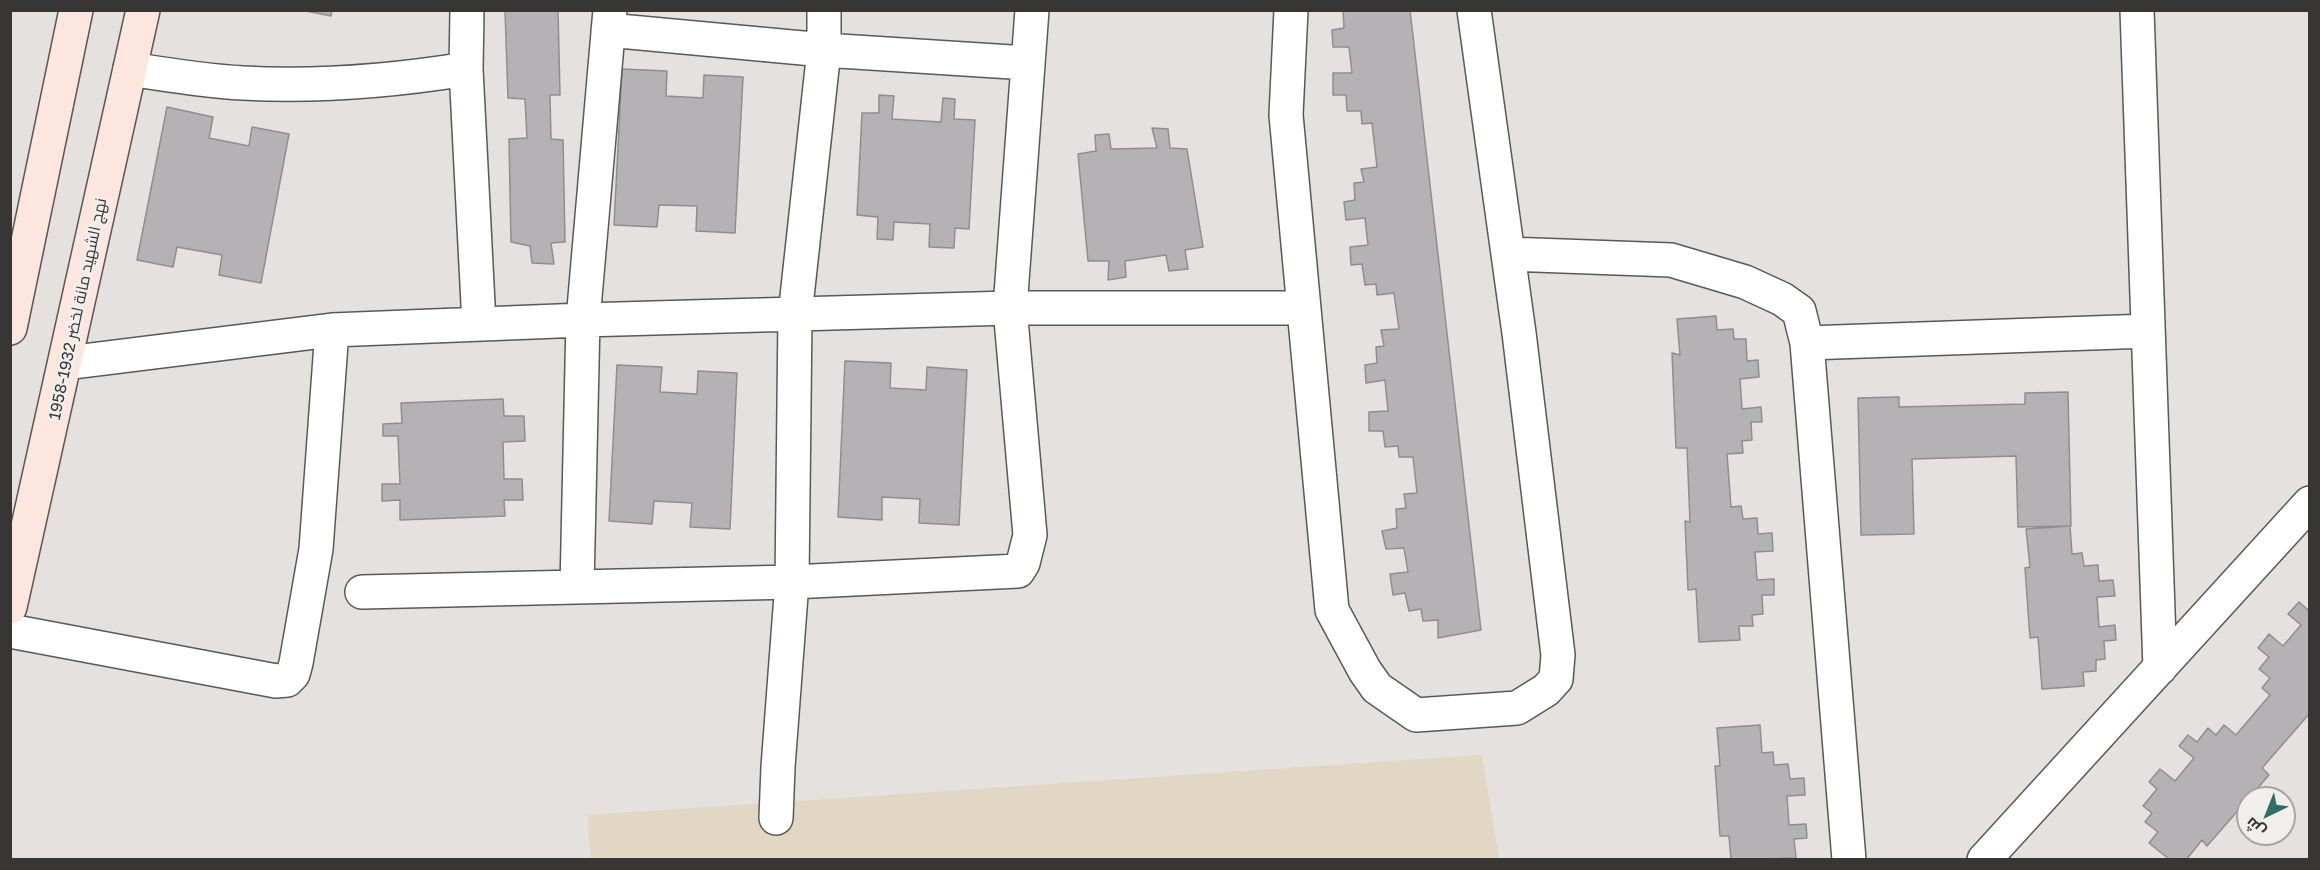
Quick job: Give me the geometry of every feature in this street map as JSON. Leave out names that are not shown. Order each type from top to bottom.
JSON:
[{"type":"main road","points":[[10,328],[76,10]]},
{"type":"main road","name":"نهج الشهيد مانة لخضر 1932-1958","points":[[10,607],[143,10]]},
{"type":"street","points":[[467,10],[466,69],[479,324]]},
{"type":"street","points":[[776,818],[792,582],[795,315],[824,51],[824,10]]},
{"type":"street","points":[[362,592],[792,582],[1018,571],[1023,563],[1030,535],[1010,308],[1026,63],[1032,10]]},
{"type":"street","points":[[1291,10],[1286,115],[1332,610],[1365,671],[1377,688],[1416,715],[1517,708],[1546,690],[1556,679],[1558,655],[1508,254],[1474,10]]},
{"type":"street","points":[[2137,10],[2160,668]]},
{"type":"street","points":[[577,587],[583,320],[609,20],[824,51],[1026,63]]},
{"type":"street","points":[[130,69],[186,78],[298,85],[399,79],[466,69]]},
{"type":"street","points":[[1508,254],[1671,260],[1745,282],[1782,299],[1799,311],[1807,343],[1849,860]]},
{"type":"street","points":[[66,363],[332,330],[583,320],[1010,308],[1303,309]]},
{"type":"street","points":[[10,631],[276,681],[287,680],[293,674],[296,663],[316,549],[332,330]]},
{"type":"street","points":[[1807,343],[2148,331]]},
{"type":"street","points":[[1984,860],[2310,502]]},
{"type":"shaded area","points":[[1482,755],[1499,859],[590,859],[588,815]]},
{"type":"building","points":[[301,10],[332,10],[331,16]]},
{"type":"building","points":[[505,10],[558,10],[560,95],[550,95],[551,139],[563,140],[565,242],[551,243],[554,264],[532,263],[530,246],[511,242],[509,139],[527,138],[525,99],[508,98]]},
{"type":"building","points":[[1343,10],[1410,10],[1481,630],[1438,638],[1438,620],[1423,621],[1421,609],[1409,611],[1405,593],[1393,595],[1390,574],[1408,572],[1404,548],[1386,549],[1382,531],[1397,528],[1396,509],[1406,508],[1404,494],[1417,493],[1413,457],[1399,457],[1398,446],[1385,447],[1383,431],[1369,431],[1369,412],[1388,411],[1385,380],[1366,383],[1365,365],[1377,363],[1376,347],[1384,346],[1381,330],[1399,329],[1394,293],[1377,295],[1376,284],[1365,285],[1362,264],[1351,265],[1350,247],[1368,245],[1365,218],[1346,220],[1344,202],[1355,200],[1354,183],[1364,182],[1361,169],[1377,167],[1372,123],[1362,124],[1361,111],[1347,111],[1346,95],[1333,95],[1333,73],[1352,73],[1349,47],[1333,47],[1332,30],[1344,28]]},
{"type":"building","points":[[622,69],[667,71],[666,96],[703,98],[704,75],[743,77],[735,233],[696,231],[697,206],[659,205],[657,227],[614,225]]},
{"type":"building","points":[[879,95],[894,96],[892,119],[941,122],[943,98],[955,99],[954,119],[975,120],[969,229],[955,228],[954,248],[929,247],[930,224],[894,222],[893,240],[877,239],[878,217],[857,215],[862,113],[879,113]]},
{"type":"building","points":[[167,107],[213,117],[209,138],[249,146],[252,127],[289,134],[261,283],[219,275],[222,255],[177,247],[173,267],[137,260]]},
{"type":"building","points":[[1152,128],[1168,129],[1170,148],[1187,149],[1203,247],[1185,250],[1188,269],[1169,271],[1166,255],[1125,261],[1126,277],[1108,280],[1109,261],[1088,261],[1078,154],[1096,151],[1095,135],[1109,134],[1111,149],[1157,148]]},
{"type":"building","points":[[1716,316],[1717,330],[1733,329],[1734,339],[1746,339],[1747,361],[1758,360],[1759,377],[1740,379],[1742,409],[1761,407],[1762,422],[1751,422],[1752,440],[1742,441],[1743,453],[1727,454],[1731,507],[1741,506],[1743,519],[1757,518],[1758,534],[1772,533],[1773,551],[1755,552],[1757,580],[1774,579],[1774,595],[1762,595],[1763,614],[1752,615],[1753,626],[1739,626],[1740,640],[1699,642],[1696,589],[1688,590],[1685,521],[1690,522],[1687,448],[1676,448],[1672,353],[1680,355],[1677,319]]},
{"type":"building","points":[[845,361],[891,363],[890,388],[926,390],[927,367],[967,370],[959,525],[919,523],[920,499],[882,497],[882,520],[838,517]]},
{"type":"building","points":[[617,365],[662,367],[660,392],[697,394],[698,371],[737,373],[730,529],[690,527],[692,503],[654,501],[652,524],[609,521]]},
{"type":"building","points":[[2068,392],[2071,526],[2018,527],[2016,456],[1912,459],[1914,534],[1861,535],[1858,398],[1899,397],[1899,407],[2025,404],[2025,393]]},
{"type":"building","points":[[503,399],[504,416],[524,416],[525,441],[503,442],[504,479],[522,479],[523,500],[504,500],[505,516],[400,520],[400,500],[382,501],[382,484],[400,484],[398,436],[383,436],[383,424],[402,423],[401,403]]},
{"type":"building","points":[[2070,526],[2072,554],[2082,553],[2084,566],[2098,565],[2099,581],[2113,580],[2115,596],[2097,597],[2099,627],[2115,625],[2116,640],[2104,641],[2105,659],[2096,660],[2096,671],[2083,672],[2084,686],[2042,689],[2038,637],[2030,638],[2025,568],[2030,567],[2026,529]]},
{"type":"building","points":[[2299,602],[2308,610],[2310,608],[2310,713],[2262,768],[2269,775],[2259,786],[2236,786],[2236,813],[2207,846],[2202,840],[2186,860],[2170,860],[2149,843],[2158,832],[2145,822],[2152,813],[2143,806],[2157,789],[2149,782],[2160,769],[2175,781],[2194,758],[2179,746],[2188,735],[2197,742],[2208,728],[2216,735],[2224,725],[2236,735],[2270,695],[2262,688],[2270,678],[2259,669],[2269,657],[2258,648],[2269,634],[2283,646],[2301,625],[2288,614]]},
{"type":"building","points":[[1760,725],[1762,753],[1773,752],[1774,765],[1788,764],[1790,779],[1804,778],[1805,795],[1787,796],[1789,825],[1806,824],[1807,838],[1794,839],[1796,858],[1731,860],[1729,836],[1720,836],[1715,766],[1720,766],[1717,728]]}]
